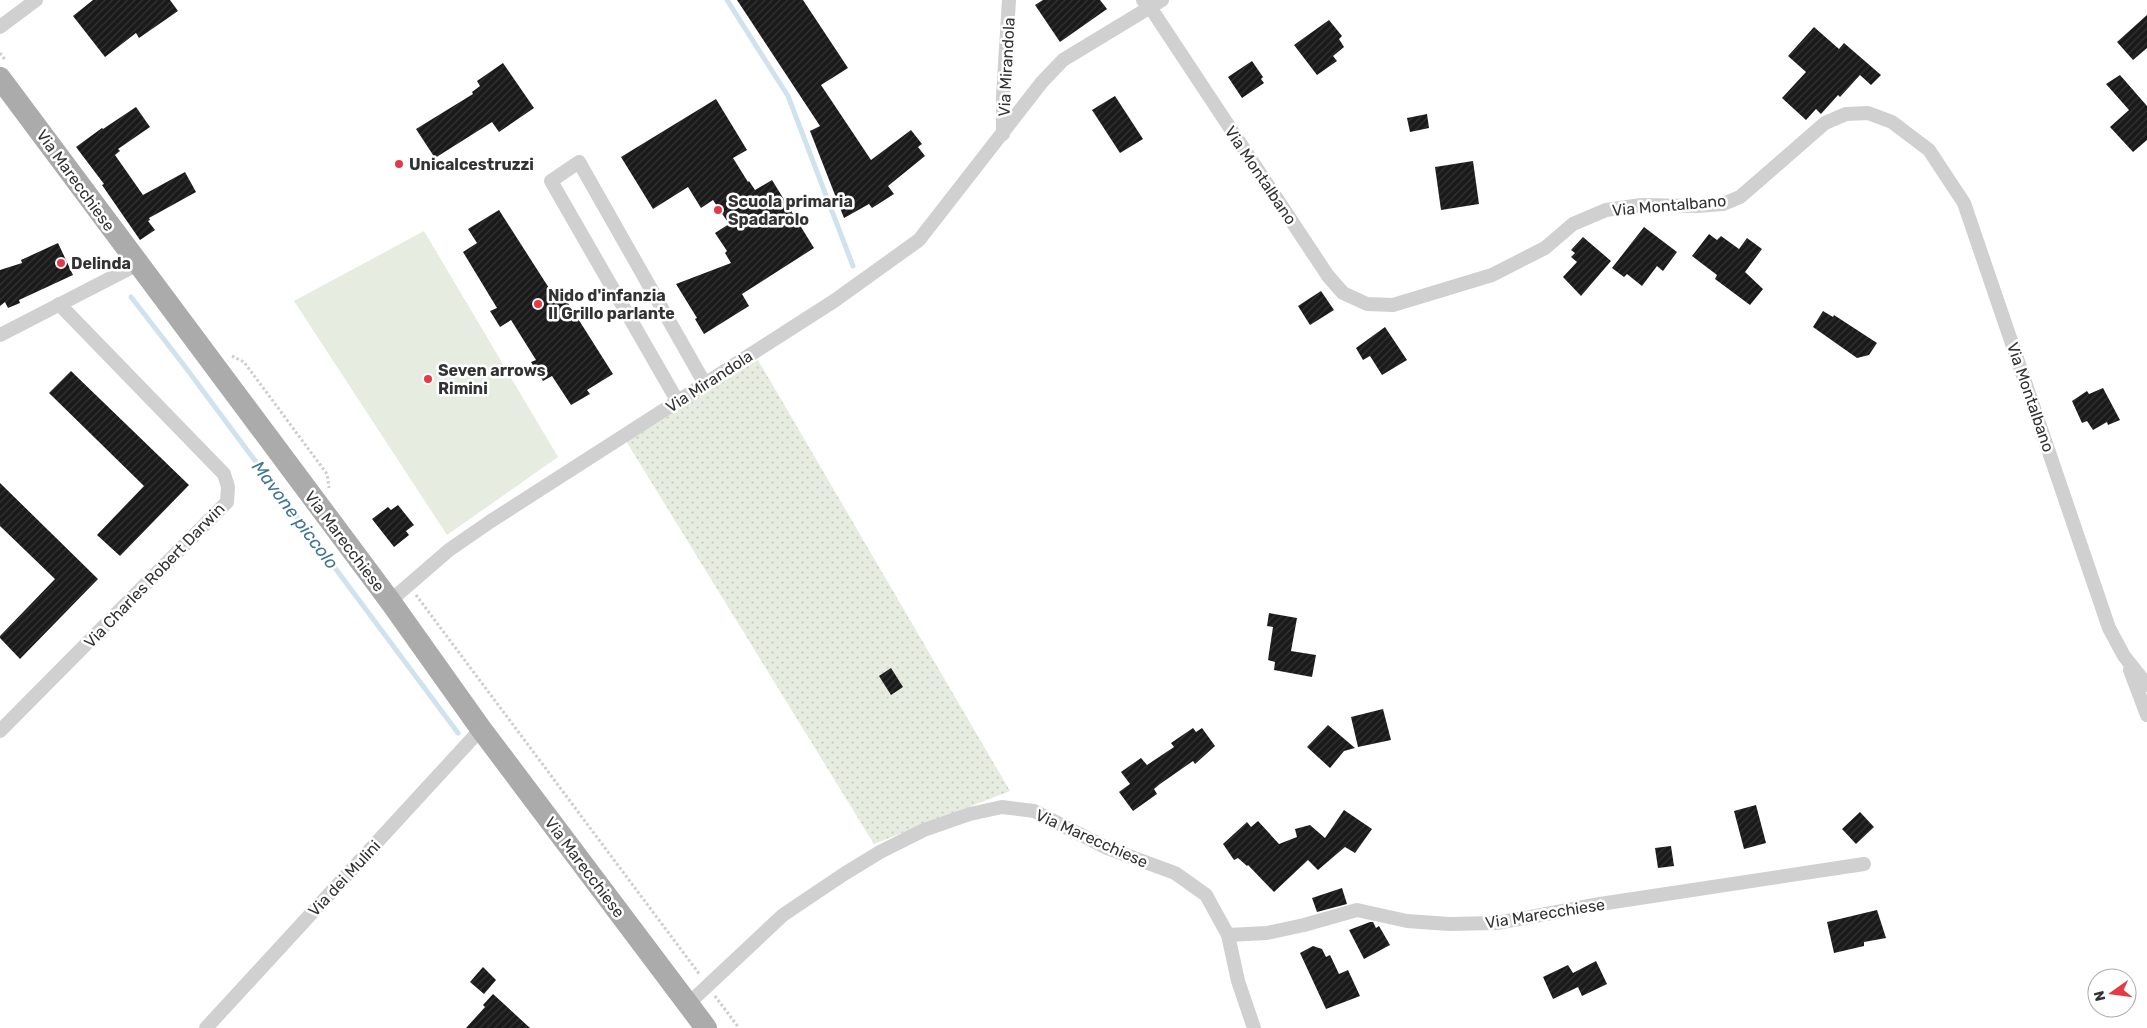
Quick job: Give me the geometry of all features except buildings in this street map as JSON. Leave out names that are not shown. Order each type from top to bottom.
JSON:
[{"type":"main road","name":"Via Marecchiese","points":[[0,78],[390,601],[481,728],[706,1028]]},
{"type":"street","points":[[0,27],[36,0]]},
{"type":"street","name":"Via Mirandola","points":[[1003,134],[1003,96],[1009,0]]},
{"type":"street","name":"Via Mirandola","points":[[390,601],[450,550],[491,521],[834,301],[919,240],[1042,82],[1063,60],[1152,2]]},
{"type":"street","name":"Via Montalbano","points":[[1152,2],[1328,276],[1343,293],[1367,304],[1393,305],[1492,274],[1545,248],[1573,224],[1606,210],[1641,205],[1698,206],[1723,204],[1740,197],[1825,123],[1846,114],[1868,114],[1892,122],[1929,150],[1964,203],[2109,628],[2124,656],[2147,715]]},
{"type":"street","points":[[678,402],[551,181],[579,162],[705,384]]},
{"type":"street","points":[[0,335],[138,264]]},
{"type":"street","name":"Via Charles Robert Darwin","points":[[0,731],[227,502],[228,487],[224,474],[59,304]]},
{"type":"street","name":"Via Montalbano","points":[[2124,656],[2147,685]]},
{"type":"street","name":"Via dei Mulini","points":[[206,1028],[481,728]]},
{"type":"street","name":"Via Marecchiese","points":[[687,1005],[783,916],[844,874],[880,852],[924,830],[970,814],[1002,807],[1034,811],[1107,848],[1175,873],[1206,895],[1228,935],[1238,981],[1254,1028]]},
{"type":"street","name":"Via Marecchiese","points":[[1228,935],[1267,933],[1304,926],[1356,910],[1407,921],[1449,924],[1497,922],[1600,904],[1864,864]]},
{"type":"path","points":[[416,595],[705,982]]},
{"type":"path","points":[[711,990],[739,1028]]},
{"type":"shaded area","name":"Seven arrows Rimini","points":[[424,231],[558,457],[447,535],[294,301]]},
{"type":"shaded area","points":[[758,360],[1010,791],[874,844],[626,441]]},
{"type":"waterway","name":"Mavone piccolo","points":[[727,0],[788,96],[853,266]]},
{"type":"waterway","name":"Mavone piccolo","points":[[131,297],[458,733]]},
{"type":"place","name":"Unicalcestruzzi","points":[[399,164]]},
{"type":"place","name":"Scuola primaria Spadarolo","points":[[718,210]]},
{"type":"place","name":"Delinda","points":[[61,263]]},
{"type":"place","name":"Nido d'infanzia Il Grillo parlante","points":[[538,304]]},
{"type":"place","name":"Seven arrows Rimini","points":[[428,379]]}]
